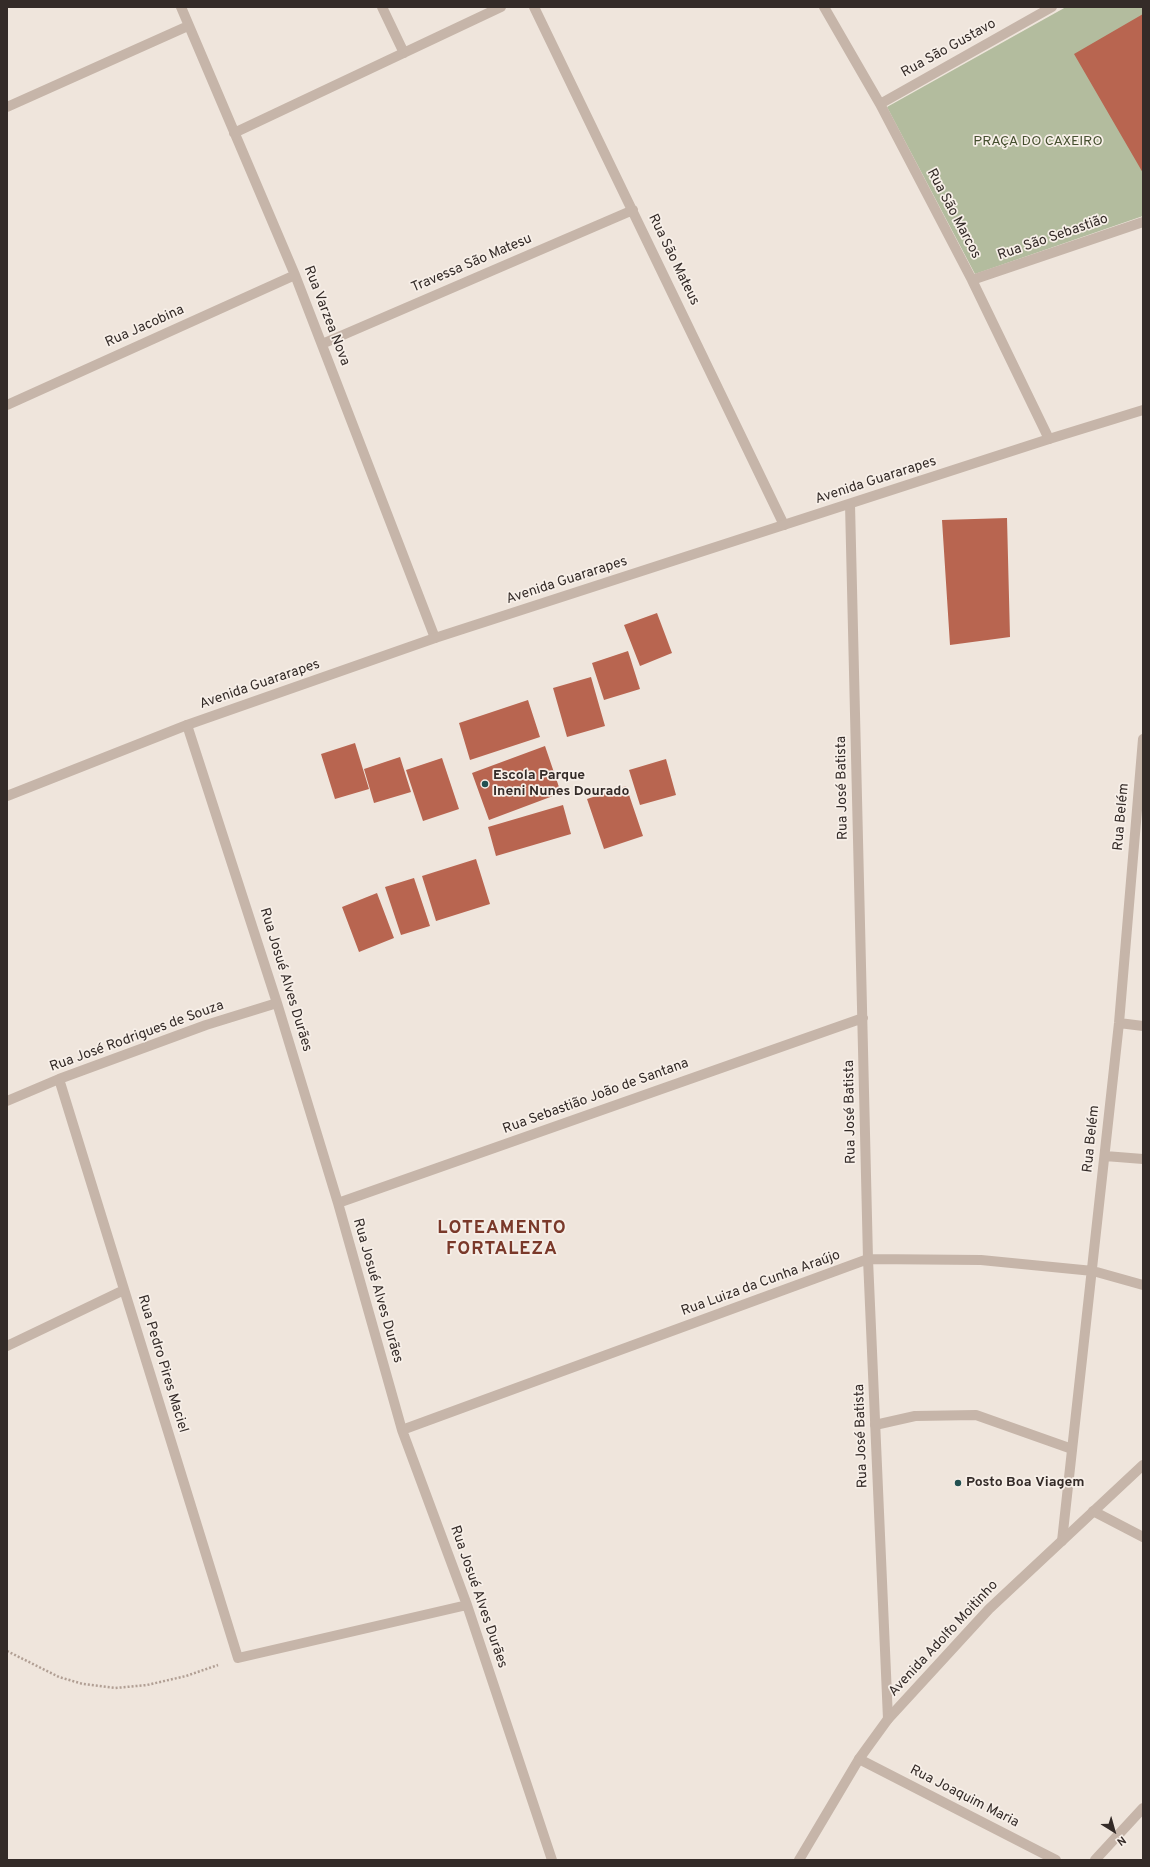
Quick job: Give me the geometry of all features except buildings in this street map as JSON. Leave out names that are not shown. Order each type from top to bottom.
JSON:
[{"type":"street","name":"Rua Varzea Nova","points":[[181,7],[295,275],[435,638]]},
{"type":"street","points":[[382,7],[404,53]]},
{"type":"street","points":[[234,133],[501,7]]},
{"type":"street","name":"Rua São Mateus","points":[[534,7],[784,525]]},
{"type":"street","name":"Rua São Marcos","points":[[824,7],[880,104],[972,280],[1049,439]]},
{"type":"street","name":"Rua São Gustavo","points":[[880,104],[1052,7]]},
{"type":"street","points":[[7,107],[188,26]]},
{"type":"street","name":"Travessa São Matesu","points":[[322,344],[633,210]]},
{"type":"street","name":"Rua São Sebastião","points":[[972,280],[1143,222]]},
{"type":"street","name":"Rua Jacobina","points":[[7,405],[295,275]]},
{"type":"street","name":"Avenida Guararapes","points":[[7,796],[187,725],[435,638],[1049,439],[1143,410]]},
{"type":"street","name":"Rua José Batista","points":[[850,504],[868,1259],[888,1719]]},
{"type":"street","name":"Rua Josué Alves Durães","points":[[187,725],[277,1003],[338,1204],[402,1430],[467,1605],[552,1860]]},
{"type":"street","name":"Rua Belém","points":[[1062,1541],[1093,1271],[1094,1241],[1105,1156],[1119,1022],[1143,739]]},
{"type":"street","name":"Rua José Rodrigues de Souza","points":[[7,1101],[59,1079],[206,1025],[277,1003]]},
{"type":"street","name":"Rua Sebastião João de Santana","points":[[338,1204],[863,1018]]},
{"type":"street","points":[[1119,1022],[1143,1026]]},
{"type":"street","name":"Rua Pedro Pires Maciel","points":[[59,1079],[238,1658]]},
{"type":"street","points":[[1105,1156],[1143,1159]]},
{"type":"street","name":"Rua Luiza da Cunha Araújo","points":[[402,1430],[868,1259],[981,1260],[1093,1271],[1143,1285]]},
{"type":"street","points":[[7,1346],[124,1290]]},
{"type":"street","points":[[875,1425],[915,1416],[976,1415],[1072,1449]]},
{"type":"street","name":"Avenida Adolfo Moitinho","points":[[799,1860],[859,1759],[888,1719],[988,1609],[1143,1465]]},
{"type":"street","points":[[1093,1511],[1143,1537]]},
{"type":"street","points":[[238,1658],[467,1605]]},
{"type":"street","name":"Rua Joaquim Maria","points":[[859,1759],[1056,1860]]},
{"type":"street","points":[[1095,1860],[1143,1808]]},
{"type":"path","points":[[7,1651],[59,1677],[83,1684],[115,1688],[147,1685],[180,1677],[238,1658]]},
{"type":"green space","name":"PRAÇA DO CAXEIRO","points":[[1066,7],[1143,7],[1143,216],[975,274],[887,107]]},
{"type":"place","name":"Escola Parque Ineni Nunes Dourado","points":[[485,784]]},
{"type":"place","name":"Posto Boa Viagem","points":[[958,1483]]},
{"type":"district","name":"LOTEAMENTO FORTALEZA","points":[[502,1239]]}]
